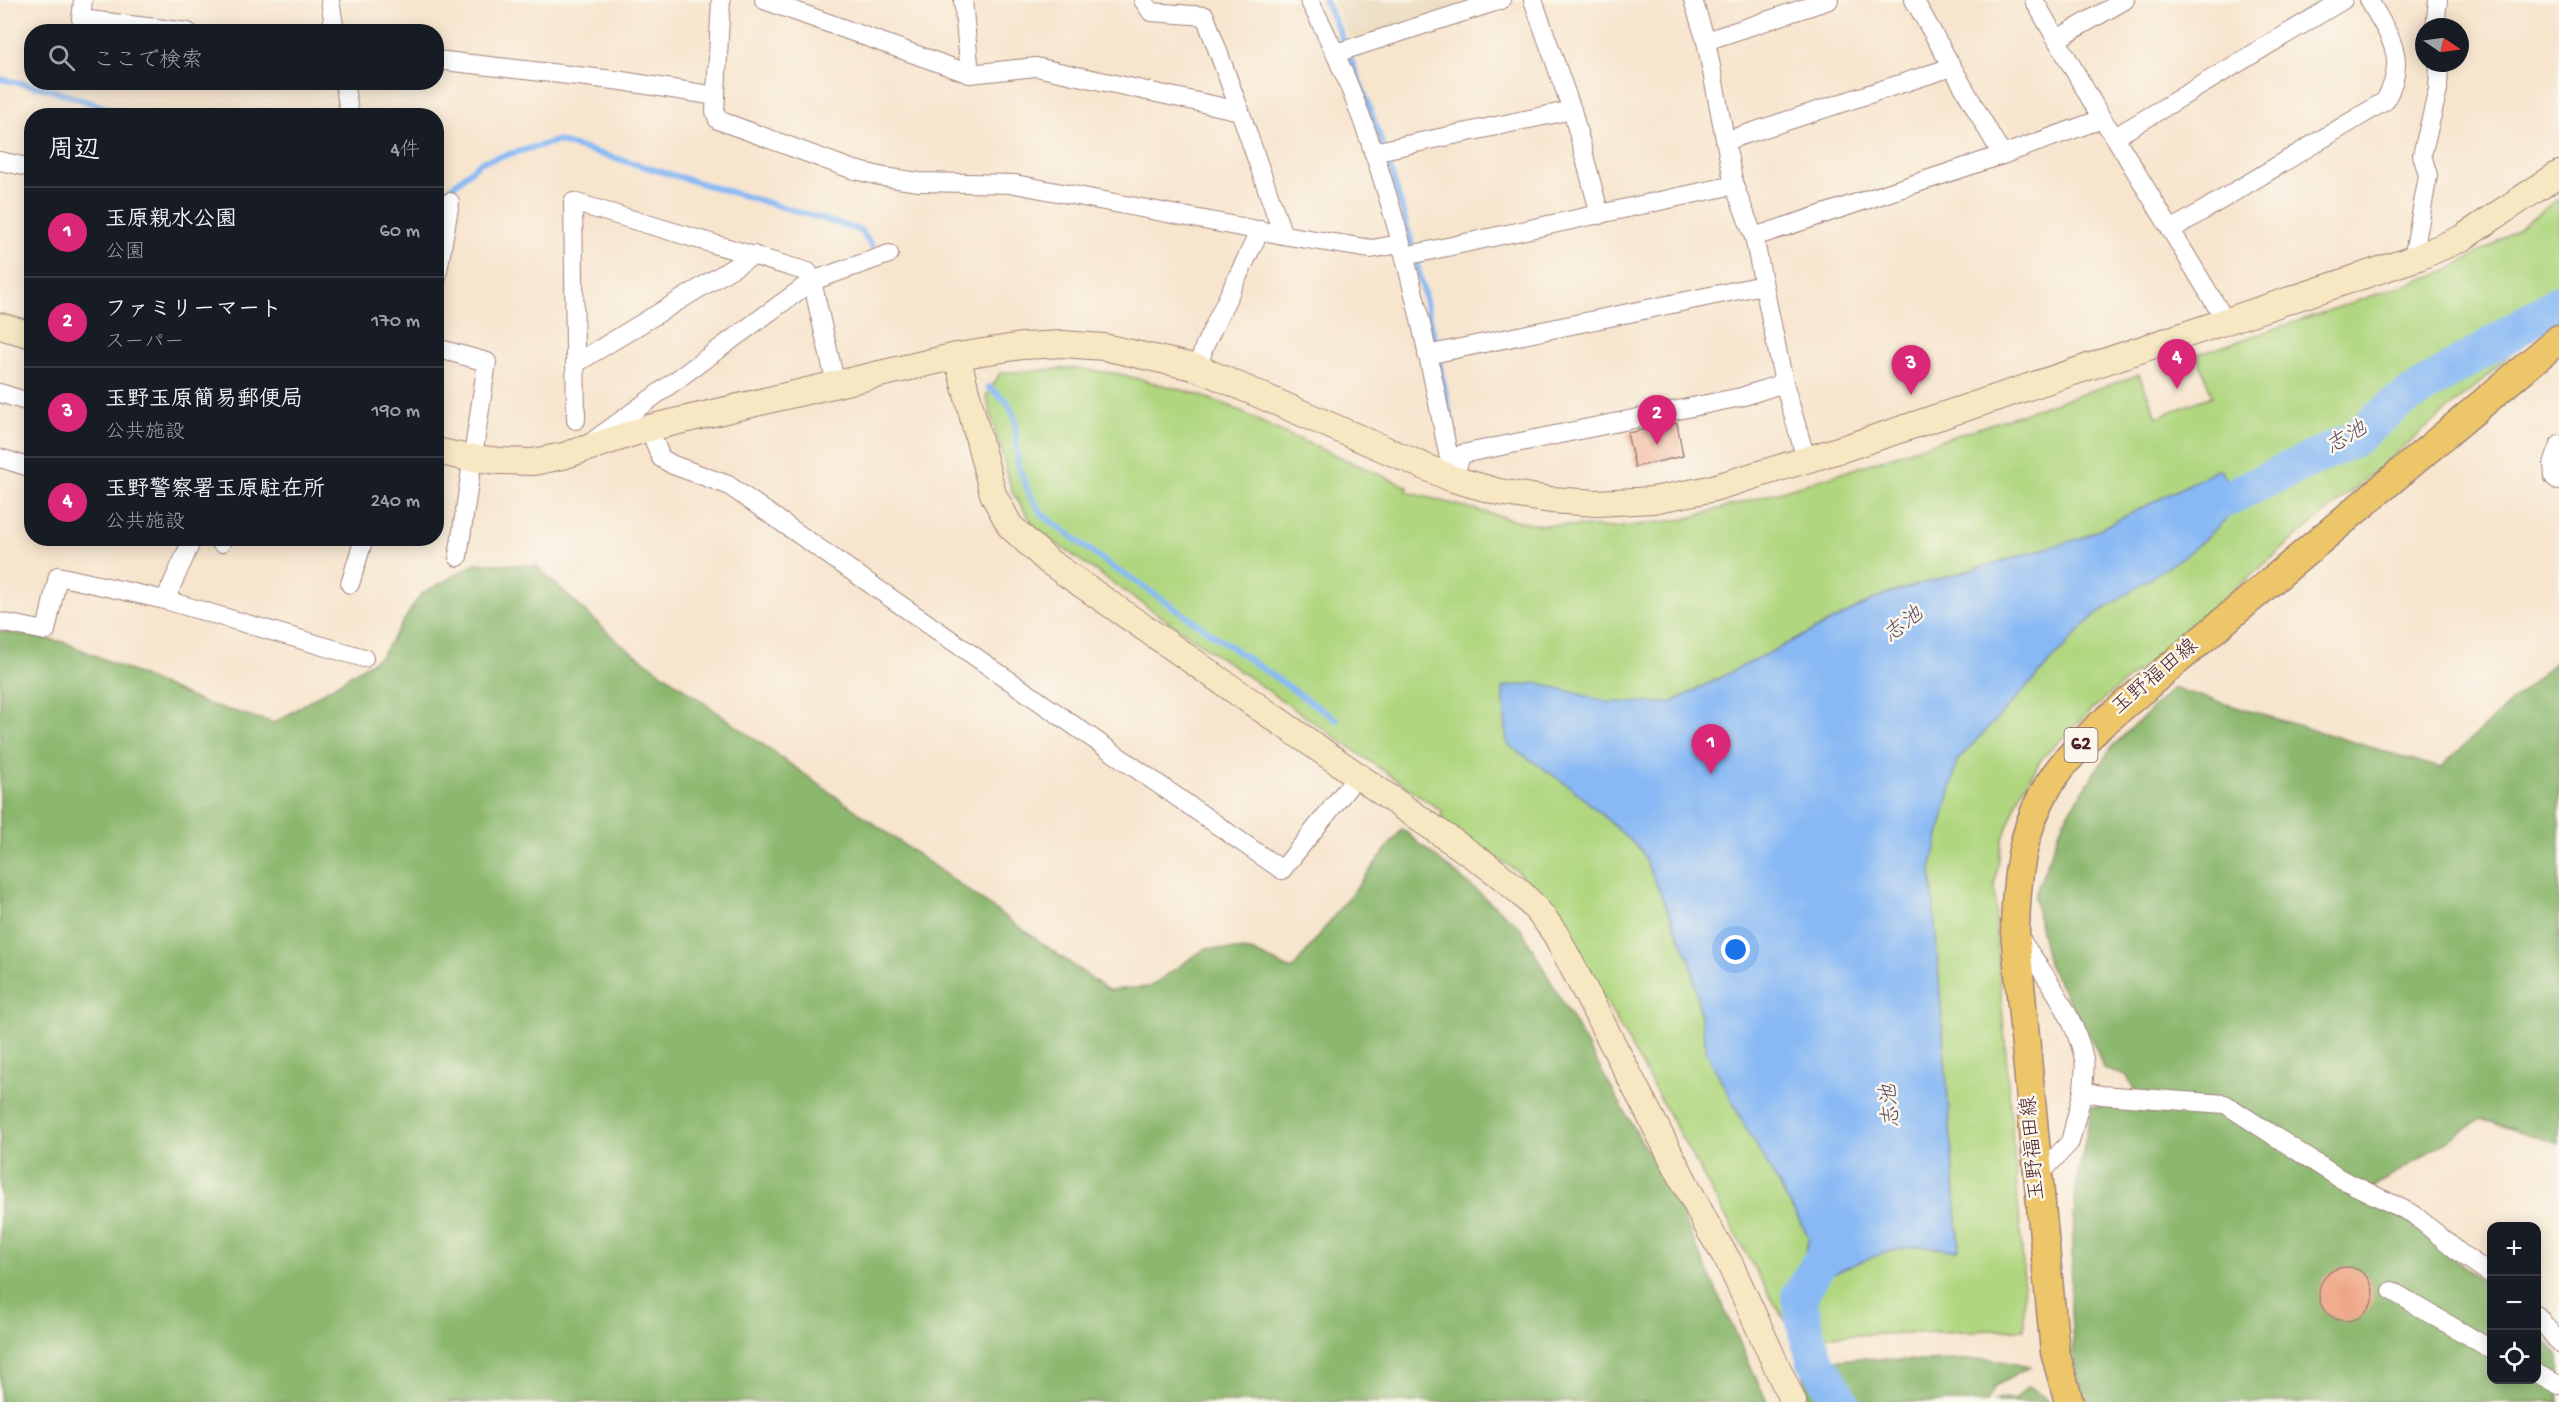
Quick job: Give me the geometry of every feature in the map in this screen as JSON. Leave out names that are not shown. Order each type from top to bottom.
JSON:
[{"type":"main road","name":"玉野福田線","points":[[2069,1402],[2055,1352],[2015,932],[2019,864],[2026,833],[2041,798],[2062,766],[2097,728],[2559,339]]},
{"type":"street","points":[[83,0],[81,19],[122,24]]},
{"type":"street","points":[[330,0],[334,24]]},
{"type":"street","points":[[721,0],[715,111],[718,120],[851,169],[919,182],[1014,184],[1283,235],[1371,249],[1409,252],[1600,215],[1734,185]]},
{"type":"street","points":[[764,0],[970,74],[1036,67],[1240,111]]},
{"type":"street","points":[[963,0],[970,74]]},
{"type":"street","points":[[1143,0],[1151,12],[1205,16],[1283,235]]},
{"type":"street","points":[[1309,0],[1343,51],[1380,150],[1409,252],[1434,354],[1453,479]]},
{"type":"street","points":[[1343,51],[1501,0]]},
{"type":"street","points":[[1533,0],[1572,111],[1600,215]]},
{"type":"street","points":[[1693,0],[1706,41],[1734,185],[1754,237],[1784,383],[1806,459]]},
{"type":"street","points":[[1706,41],[1829,0]]},
{"type":"street","points":[[1914,0],[2002,154]]},
{"type":"street","points":[[2034,0],[2102,119],[2115,136],[2225,320]]},
{"type":"street","points":[[2058,39],[2125,0]]},
{"type":"street","points":[[2115,136],[2343,0]]},
{"type":"street","points":[[2171,230],[2385,101],[2394,84],[2397,66],[2394,44],[2369,0]]},
{"type":"street","points":[[2435,18],[2438,0]]},
{"type":"street","points":[[444,61],[622,81],[716,96]]},
{"type":"street","points":[[1725,141],[1952,68]]},
{"type":"street","points":[[2413,259],[2428,175],[2422,155],[2438,90],[2439,72]]},
{"type":"street","points":[[345,90],[349,108]]},
{"type":"street","points":[[1380,150],[1572,111]]},
{"type":"street","points":[[1754,237],[2102,119]]},
{"type":"street","points":[[0,161],[24,166]]},
{"type":"street","points":[[444,453],[472,458],[533,462],[578,451],[650,428],[957,356],[1022,346],[1063,344],[1104,347],[1198,368],[1453,479],[1499,492],[1551,500],[1597,503],[1653,500],[1710,489],[1845,448],[2413,259],[2462,238],[2559,174]]},
{"type":"street","points":[[444,230],[450,202]]},
{"type":"street","points":[[576,420],[573,202],[808,272],[812,280],[836,385]]},
{"type":"street","points":[[1198,368],[1204,347],[1260,231]]},
{"type":"street","points":[[578,451],[812,280],[889,254]]},
{"type":"street","points":[[575,364],[754,255]]},
{"type":"street","points":[[1434,354],[1763,285]]},
{"type":"street","points":[[0,326],[24,333]]},
{"type":"street","points":[[444,350],[487,362],[458,557]]},
{"type":"street","points":[[957,356],[993,494],[1010,526],[1021,538],[1048,561],[1358,775],[1511,883],[1530,899],[1556,935],[1704,1220],[1729,1262],[1793,1402]]},
{"type":"street","points":[[1453,479],[1462,454],[1741,397],[1784,383]]},
{"type":"street","points":[[0,393],[24,400]]},
{"type":"street","points":[[650,428],[661,458],[673,465],[728,485],[1282,870],[1358,775]]},
{"type":"street","points":[[2559,445],[2553,464],[2554,477],[2559,481]]},
{"type":"street","points":[[0,458],[24,466]]},
{"type":"street","points":[[165,600],[189,546]]},
{"type":"street","points":[[350,584],[362,546]]},
{"type":"street","points":[[0,622],[46,631],[58,576],[165,600],[364,658]]},
{"type":"street","points":[[2015,932],[2053,986],[2075,1032],[2084,1060],[2083,1091],[2070,1142],[2038,1176]]},
{"type":"street","points":[[2083,1091],[2101,1095],[2224,1104],[2339,1178],[2413,1214],[2460,1253],[2487,1272]]},
{"type":"street","points":[[2392,1291],[2487,1347]]},
{"type":"street","points":[[2541,1320],[2559,1343]]},
{"type":"street","points":[[2541,1376],[2559,1385]]},
{"type":"shaded area","points":[[1333,0],[1480,0],[1352,42]]},
{"type":"green space","points":[[2559,199],[2559,311],[2548,317],[2484,379],[2088,713],[2042,758],[2019,796],[2002,841],[1995,881],[1996,932],[2023,1264],[2024,1329],[1796,1337],[1770,1296],[1555,910],[1517,871],[1439,819],[1443,812],[1038,531],[1012,492],[986,396],[1000,373],[1071,368],[1120,374],[1193,393],[1230,406],[1271,427],[1408,487],[1407,492],[1530,524],[1616,528],[1685,519],[1829,477],[2139,375],[2157,417],[2212,396],[2197,355],[2446,271],[2499,241]]},
{"type":"green space","points":[[477,563],[536,566],[617,641],[1108,990],[1149,987],[1206,948],[1251,951],[1292,970],[1402,829],[1520,927],[1677,1204],[1767,1402],[0,1402],[0,631],[64,642],[204,703],[275,723],[381,656],[421,594]]},
{"type":"green space","points":[[2559,658],[2559,1144],[2481,1119],[2359,1197],[2411,1222],[2487,1287],[2487,1384],[2541,1384],[2541,1335],[2559,1355],[2559,1402],[2086,1402],[2074,1363],[2070,1294],[2076,1187],[2092,1106],[2142,1105],[2127,1076],[2103,1069],[2097,1050],[2048,964],[2034,897],[2063,822],[2111,748],[2173,688],[2440,768]]},
{"type":"green space","points":[[1861,1358],[1922,1361],[1992,1359],[2030,1367],[1995,1386],[1987,1402],[1809,1402],[1801,1364]]},
{"type":"green space","points":[[2028,1386],[2048,1402],[1993,1402],[2004,1398],[2015,1400]]},
{"type":"water","points":[[2219,469],[2244,503],[2191,551],[2094,616],[1957,761],[1931,869],[1959,1249],[1921,1246],[1879,1255],[1814,1284],[1810,1295],[1794,1301],[1809,1237],[1747,1130],[1707,1053],[1691,963],[1641,850],[1572,788],[1507,744],[1503,687],[1539,683],[1608,702],[1670,703],[1883,595],[2082,538]]},
{"type":"building","points":[[1677,423],[1683,456],[1635,467],[1627,433]]},
{"type":"building","points":[[2341,1267],[2351,1267],[2361,1271],[2369,1279],[2373,1294],[2369,1309],[2361,1317],[2351,1321],[2341,1321],[2331,1317],[2323,1309],[2319,1299],[2319,1289],[2323,1279],[2331,1271]]},
{"type":"waterway","points":[[1324,0],[1349,54],[1378,131],[1405,218],[1427,307],[1455,441]]},
{"type":"waterway","points":[[0,79],[24,84]]},
{"type":"waterway","points":[[51,90],[107,108]]},
{"type":"waterway","points":[[444,194],[481,162],[557,141],[860,230],[872,246]]},
{"type":"waterway","name":"志池","points":[[2194,514],[2354,439],[2396,404],[2559,303]]},
{"type":"waterway","points":[[988,387],[1007,401],[1015,419],[1018,465],[1030,496],[1043,515],[1112,567],[1337,720]]},
{"type":"waterway","name":"志池","points":[[1823,1257],[1799,1296],[1806,1332],[1815,1360],[1842,1402]]},
{"type":"place","name":"玉野警察署玉原駐在所","points":[[2177,389]]},
{"type":"place","name":"玉野玉原簡易郵便局","points":[[1911,395]]},
{"type":"place","name":"ファミリーマート","points":[[1657,445]]},
{"type":"place","name":"玉原親水公園","points":[[1711,774]]}]
